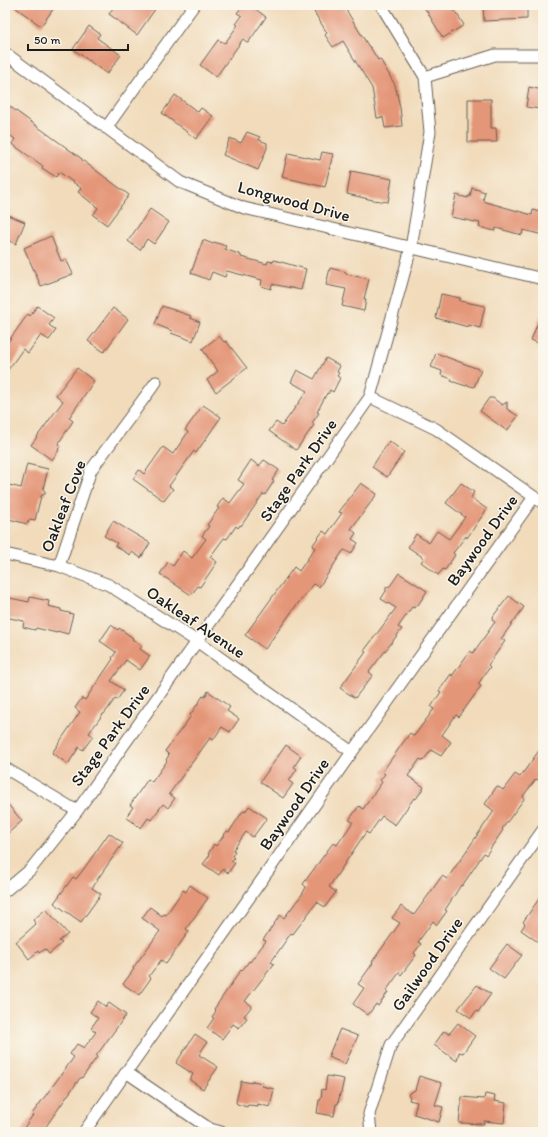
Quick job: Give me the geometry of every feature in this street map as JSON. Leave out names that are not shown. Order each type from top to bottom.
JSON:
[{"type":"street","points":[[106,128],[194,5]]},
{"type":"street","name":"Stage Park Drive","points":[[5,890],[30,870],[77,811],[370,397],[410,248],[430,132],[425,77],[381,5]]},
{"type":"street","name":"Longwood Drive","points":[[5,53],[180,182],[244,208],[543,279]]},
{"type":"street","points":[[425,77],[495,55],[543,55]]},
{"type":"street","name":"Oakleaf Cove","points":[[59,566],[91,470],[156,382]]},
{"type":"street","points":[[370,397],[436,429],[539,500]]},
{"type":"street","name":"Baywood Drive","points":[[84,1132],[352,752],[539,500]]},
{"type":"street","name":"Oakleaf Avenue","points":[[5,554],[59,566],[109,585],[198,642],[352,752]]},
{"type":"street","points":[[5,768],[77,811]]},
{"type":"street","name":"Gailwood Drive","points":[[371,1132],[369,1114],[391,1045],[543,830]]},
{"type":"street","points":[[126,1072],[210,1129],[221,1132]]},
{"type":"building","points":[[12,5],[56,5],[41,26]]},
{"type":"building","points":[[115,5],[158,5],[137,35],[109,14]]},
{"type":"building","points":[[243,5],[250,5],[266,17],[248,43],[243,39],[216,77],[200,65],[218,40],[225,43],[238,25],[236,24],[242,16],[237,13]]},
{"type":"building","points":[[321,5],[343,5],[369,47],[378,60],[380,59],[395,85],[400,107],[402,126],[385,128],[383,117],[377,118],[372,88],[343,41],[333,47],[325,35],[327,33],[313,10]]},
{"type":"building","points":[[423,5],[451,5],[464,25],[443,38]]},
{"type":"building","points":[[483,5],[527,5],[527,19],[484,21]]},
{"type":"building","points":[[89,26],[100,34],[97,38],[121,55],[107,74],[73,49]]},
{"type":"building","points":[[529,87],[543,90],[543,108],[526,107]]},
{"type":"building","points":[[175,95],[198,112],[201,108],[213,116],[196,139],[162,113]]},
{"type":"building","points":[[468,99],[491,99],[491,128],[496,128],[497,142],[468,142]]},
{"type":"building","points":[[5,103],[129,195],[107,225],[93,215],[98,208],[78,192],[81,188],[59,172],[56,177],[42,168],[43,166],[12,144],[15,139],[5,132]]},
{"type":"building","points":[[247,132],[260,137],[259,140],[267,143],[267,148],[258,170],[223,155],[230,138],[241,143]]},
{"type":"building","points":[[322,152],[333,154],[325,187],[282,177],[288,153],[320,160]]},
{"type":"building","points":[[351,171],[392,179],[388,202],[347,194]]},
{"type":"building","points":[[472,188],[485,192],[483,200],[486,202],[532,215],[533,210],[543,213],[543,235],[523,230],[522,235],[496,228],[495,231],[479,227],[480,223],[451,217],[456,195],[468,198],[468,196],[470,197]]},
{"type":"building","points":[[150,209],[169,222],[154,244],[147,239],[140,250],[128,241]]},
{"type":"building","points":[[5,214],[25,222],[16,244],[5,239]]},
{"type":"building","points":[[51,236],[61,261],[66,259],[73,274],[41,286],[24,248]]},
{"type":"building","points":[[203,240],[213,244],[214,242],[226,246],[225,249],[241,255],[241,257],[267,264],[268,261],[273,262],[274,260],[306,269],[301,290],[272,284],[271,289],[261,286],[262,280],[227,271],[225,277],[212,272],[209,280],[191,273]]},
{"type":"building","points":[[330,268],[346,272],[346,274],[369,279],[364,299],[366,299],[364,311],[342,306],[346,289],[326,285]]},
{"type":"building","points":[[441,294],[460,298],[460,301],[485,306],[480,328],[468,325],[468,327],[436,318]]},
{"type":"building","points":[[37,306],[54,318],[49,325],[56,330],[49,340],[41,335],[28,353],[23,349],[5,374],[5,346],[28,314],[30,316]]},
{"type":"building","points":[[162,306],[191,316],[190,318],[200,322],[193,341],[171,333],[172,331],[155,324]]},
{"type":"building","points":[[113,308],[128,319],[104,352],[88,341]]},
{"type":"building","points":[[543,312],[543,345],[531,340]]},
{"type":"building","points":[[219,336],[224,342],[226,341],[247,368],[216,392],[207,380],[218,371],[202,349]]},
{"type":"building","points":[[436,353],[481,370],[474,387],[451,381],[452,379],[441,375],[442,371],[431,367]]},
{"type":"building","points":[[326,358],[340,366],[337,376],[340,378],[333,392],[330,390],[328,394],[327,393],[317,412],[319,413],[312,423],[314,425],[296,450],[269,431],[276,422],[282,426],[307,391],[291,382],[297,370],[314,379]]},
{"type":"building","points":[[77,368],[94,381],[69,418],[73,421],[58,444],[60,446],[58,449],[59,450],[52,460],[31,445],[63,401],[56,395]]},
{"type":"building","points":[[489,398],[493,398],[502,405],[507,402],[507,409],[518,416],[507,431],[480,411]]},
{"type":"building","points":[[203,405],[221,417],[196,453],[194,451],[169,486],[173,489],[164,501],[133,479],[139,470],[144,474],[163,447],[173,454],[188,432],[185,430]]},
{"type":"building","points":[[389,441],[404,452],[387,477],[372,467]]},
{"type":"building","points":[[251,460],[259,466],[264,460],[279,470],[272,480],[274,481],[265,495],[263,494],[241,526],[240,525],[238,528],[236,526],[227,539],[224,538],[210,557],[217,562],[200,587],[198,586],[191,595],[160,574],[168,562],[173,566],[183,551],[192,558],[206,539],[202,536],[209,526],[207,525],[219,508],[217,507],[223,498],[230,503],[244,484],[238,480]]},
{"type":"building","points":[[27,464],[48,469],[43,489],[46,493],[41,496],[35,520],[30,519],[27,524],[5,518],[5,484],[21,488]]},
{"type":"building","points":[[361,483],[377,494],[351,529],[356,533],[352,539],[358,543],[351,554],[345,550],[343,551],[319,587],[314,584],[295,607],[265,649],[245,635],[294,567],[299,571],[315,548],[312,546],[323,531],[327,534],[342,513],[339,512]]},
{"type":"building","points":[[461,483],[474,492],[471,498],[487,509],[467,538],[466,536],[453,553],[455,555],[445,570],[443,569],[438,575],[421,562],[424,558],[408,547],[416,534],[429,543],[437,531],[449,539],[465,517],[446,503]]},
{"type":"building","points":[[113,521],[150,543],[141,558],[132,552],[130,555],[115,546],[117,543],[104,536]]},
{"type":"building","points":[[399,573],[427,591],[418,605],[414,608],[412,607],[398,627],[402,629],[369,672],[373,675],[355,698],[340,688],[366,652],[364,651],[396,608],[381,599],[386,591],[386,587],[390,586]]},
{"type":"building","points":[[509,596],[524,607],[501,639],[505,641],[488,665],[490,667],[478,684],[481,686],[459,717],[456,715],[442,735],[451,742],[441,756],[431,750],[423,761],[420,759],[408,776],[424,787],[416,799],[414,798],[395,825],[382,816],[369,834],[366,832],[329,887],[336,892],[325,907],[317,902],[293,934],[291,933],[271,962],[274,964],[245,1001],[252,1006],[244,1016],[247,1018],[239,1028],[233,1024],[222,1039],[207,1028],[214,1018],[212,1017],[216,1011],[214,1009],[241,970],[242,971],[249,961],[250,962],[266,941],[263,940],[280,915],[284,918],[303,893],[306,887],[303,884],[333,843],[337,845],[353,822],[349,820],[359,806],[363,809],[382,782],[380,780],[385,774],[382,772],[410,733],[414,736],[434,709],[431,707],[441,692],[439,691],[470,651],[473,653],[495,622],[492,620],[494,615]]},
{"type":"building","points":[[5,597],[29,602],[30,597],[49,601],[48,606],[73,614],[68,634],[57,631],[57,633],[36,628],[35,630],[23,627],[24,621],[5,617]]},
{"type":"building","points":[[111,625],[118,630],[119,628],[133,638],[132,639],[142,646],[140,649],[150,656],[140,670],[126,660],[111,681],[124,690],[117,700],[115,699],[89,733],[93,736],[83,750],[79,747],[68,764],[52,753],[80,712],[75,708],[82,698],[85,700],[113,659],[112,658],[116,652],[100,641]]},
{"type":"building","points":[[208,691],[230,707],[227,711],[239,719],[230,732],[222,727],[213,740],[210,738],[169,794],[175,798],[168,808],[163,804],[151,820],[148,818],[141,828],[126,817],[133,807],[130,805],[148,779],[152,782],[167,761],[166,760],[169,755],[165,751]]},
{"type":"building","points":[[286,745],[301,756],[294,767],[297,769],[289,781],[293,784],[283,798],[260,782]]},
{"type":"building","points":[[543,745],[543,773],[538,780],[536,779],[523,796],[524,799],[502,829],[503,830],[486,855],[484,853],[462,886],[461,885],[445,910],[447,911],[437,925],[433,921],[418,942],[421,944],[414,953],[416,955],[401,975],[399,973],[386,991],[388,992],[378,1006],[376,1004],[368,1015],[353,1004],[364,988],[358,984],[400,923],[392,918],[401,906],[414,915],[442,876],[447,879],[494,811],[485,804],[497,786],[503,790],[515,774],[520,777]]},
{"type":"building","points":[[5,801],[22,821],[5,836]]},
{"type":"building","points":[[249,806],[267,818],[253,837],[246,832],[233,850],[235,851],[232,856],[234,858],[231,861],[235,863],[228,873],[223,869],[219,875],[203,864],[210,855],[208,854],[214,844],[216,846],[227,831],[229,832],[243,811],[245,812]]},
{"type":"building","points":[[109,833],[123,843],[92,888],[101,894],[81,922],[54,903],[73,877],[76,879]]},
{"type":"building","points":[[190,885],[208,898],[186,929],[189,931],[166,964],[161,960],[149,976],[151,978],[139,995],[123,984],[160,931],[142,918],[150,907],[162,916],[164,914],[166,915],[183,890],[186,892]]},
{"type":"building","points":[[543,893],[543,936],[538,942],[521,930],[525,924],[523,922]]},
{"type":"building","points":[[46,909],[68,934],[59,941],[62,943],[49,954],[45,949],[39,953],[38,951],[29,959],[16,942],[36,924],[33,920]]},
{"type":"building","points":[[507,944],[522,955],[504,979],[489,968]]},
{"type":"building","points":[[477,985],[491,994],[478,1012],[476,1011],[471,1018],[458,1009]]},
{"type":"building","points":[[98,1001],[106,1007],[109,1003],[126,1015],[42,1132],[21,1132],[33,1115],[32,1114],[74,1057],[70,1054],[77,1044],[84,1048],[96,1032],[91,1028],[98,1018],[90,1012]]},
{"type":"building","points":[[458,1023],[475,1036],[463,1053],[459,1052],[457,1061],[434,1045],[444,1031],[449,1034]]},
{"type":"building","points":[[340,1029],[358,1036],[345,1064],[328,1057]]},
{"type":"building","points":[[195,1034],[207,1042],[199,1055],[218,1067],[203,1089],[190,1080],[193,1074],[176,1063]]},
{"type":"building","points":[[327,1076],[344,1079],[338,1104],[336,1104],[334,1116],[317,1113],[319,1100],[321,1100],[322,1089],[325,1090]]},
{"type":"building","points":[[419,1076],[442,1083],[435,1105],[443,1107],[439,1122],[414,1114],[417,1102],[409,1100],[410,1097],[408,1094],[415,1090]]},
{"type":"building","points":[[241,1081],[263,1083],[262,1086],[274,1089],[270,1107],[258,1104],[258,1106],[248,1105],[247,1107],[237,1104],[236,1102]]},
{"type":"building","points":[[485,1094],[495,1096],[494,1101],[506,1103],[504,1123],[484,1121],[484,1124],[459,1123],[462,1097],[484,1099]]}]
